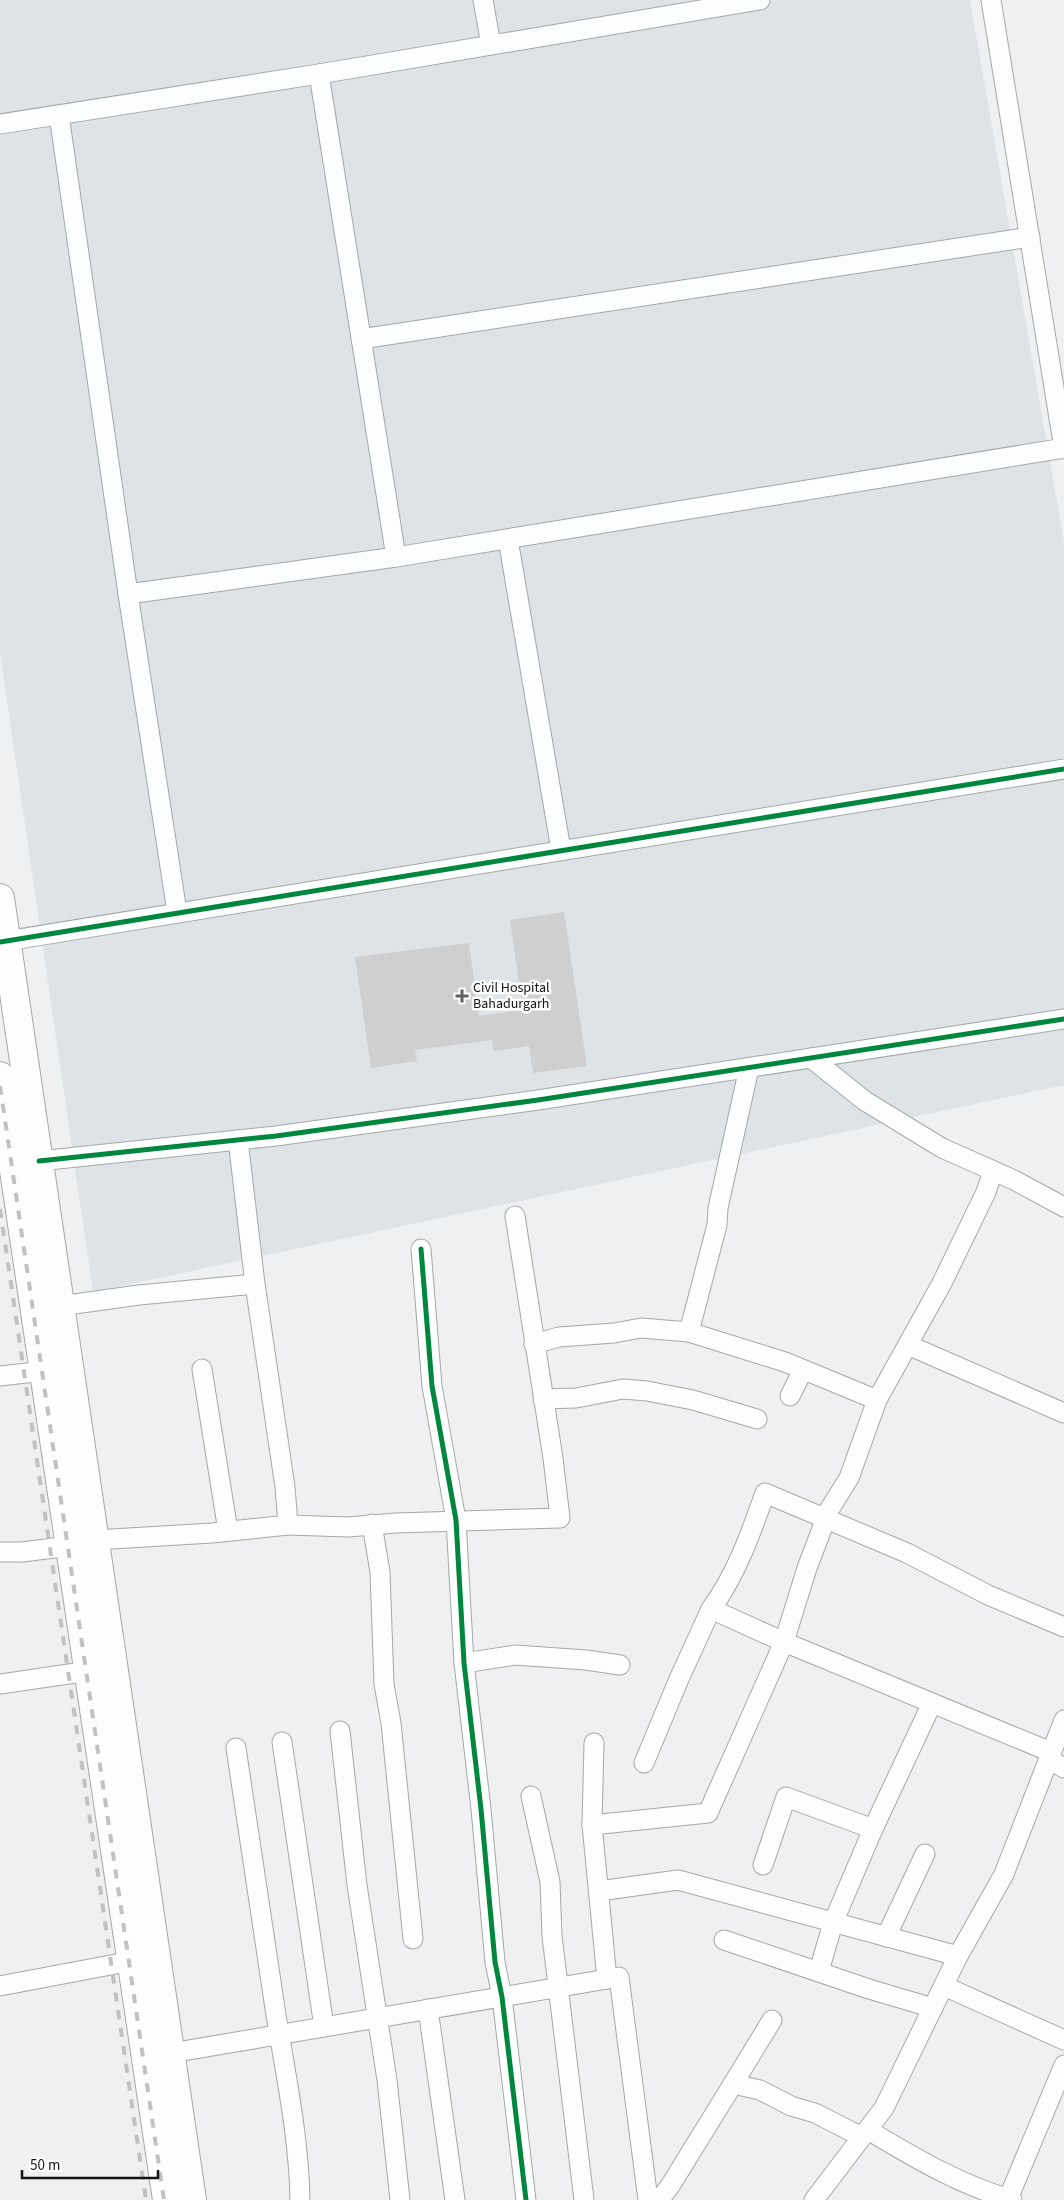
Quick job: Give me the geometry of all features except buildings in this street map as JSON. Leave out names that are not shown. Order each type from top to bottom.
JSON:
[{"type":"main road","points":[[0,898],[3,941],[39,1161],[60,1306],[83,1543],[158,2055],[168,2200]]},
{"type":"main road","points":[[0,1076],[8,1193],[44,1371],[83,1543],[89,1671],[132,1961],[158,2055],[192,2200]]},
{"type":"street","points":[[483,0],[491,45]]},
{"type":"street","points":[[0,124],[319,74],[760,0]]},
{"type":"street","points":[[128,594],[396,558],[1064,448],[991,0]]},
{"type":"street","points":[[319,74],[396,558]]},
{"type":"street","points":[[59,115],[128,594],[177,912]]},
{"type":"street","points":[[361,339],[1030,237]]},
{"type":"street","points":[[508,539],[561,850]]},
{"type":"street","points":[[3,941],[1064,769]]},
{"type":"street","points":[[39,1161],[238,1140],[538,1100],[1064,1019]]},
{"type":"street","points":[[810,1058],[865,1101],[942,1148],[1064,1207]]},
{"type":"street","points":[[689,1332],[718,1225],[718,1208],[749,1068]]},
{"type":"street","points":[[238,1140],[254,1284],[288,1525]]},
{"type":"street","points":[[592,1825],[708,1813],[784,1642],[807,1568],[826,1518],[849,1478],[877,1400],[960,1247],[986,1192],[993,1171]]},
{"type":"street","points":[[0,1552],[22,1552],[83,1543],[228,1532],[288,1525],[348,1527],[456,1520],[560,1518],[530,1305],[515,1216]]},
{"type":"street","points":[[421,1249],[432,1386],[456,1520],[464,1663],[481,1809],[495,1962],[502,1997],[526,2200]]},
{"type":"street","points":[[60,1306],[139,1295],[254,1284]]},
{"type":"street","points":[[534,1344],[559,1337],[614,1333],[641,1328],[689,1332],[785,1362],[877,1400]]},
{"type":"street","points":[[908,1345],[1064,1412]]},
{"type":"street","points":[[202,1369],[228,1532]]},
{"type":"street","points":[[790,1396],[803,1370]]},
{"type":"street","points":[[0,1376],[44,1371]]},
{"type":"street","points":[[543,1399],[576,1398],[623,1389],[647,1391],[693,1400],[757,1419]]},
{"type":"street","points":[[644,1763],[678,1678],[710,1609],[722,1594],[738,1561],[766,1493],[907,1553],[988,1595],[1064,1627]]},
{"type":"street","points":[[372,1524],[380,1572],[384,1684],[391,1723],[413,1939]]},
{"type":"street","points":[[710,1609],[784,1642],[932,1703],[1055,1760]]},
{"type":"street","points":[[464,1663],[515,1655],[586,1660],[620,1665]]},
{"type":"street","points":[[0,1684],[89,1671]]},
{"type":"street","points":[[819,1971],[833,1923],[873,1829],[932,1703]]},
{"type":"street","points":[[814,2200],[884,2108],[958,1956],[1004,1874],[1055,1760],[1064,1720]]},
{"type":"street","points":[[340,1731],[357,1885],[387,2080],[400,2200]]},
{"type":"street","points":[[282,1742],[324,2027]]},
{"type":"street","points":[[594,1743],[592,1825],[607,1979]]},
{"type":"street","points":[[236,1748],[298,2162],[300,2200]]},
{"type":"street","points":[[531,1796],[550,1882],[552,1936],[584,2200]]},
{"type":"street","points":[[763,1865],[786,1797],[873,1829]]},
{"type":"street","points":[[886,1937],[925,1854]]},
{"type":"street","points":[[598,1891],[678,1880],[958,1956]]},
{"type":"street","points":[[724,1940],[869,1989],[933,2008]]},
{"type":"street","points":[[0,1986],[132,1961]]},
{"type":"street","points":[[158,2055],[619,1977],[648,2200]]},
{"type":"street","points":[[944,1986],[1064,2040]]},
{"type":"street","points":[[428,2009],[455,2200]]},
{"type":"street","points":[[659,2200],[772,2020]]},
{"type":"street","points":[[733,2084],[760,2090],[791,2106],[815,2113],[865,2133],[933,2168],[976,2195],[1010,2199],[1064,2065]]},
{"type":"shaded area","points":[[0,0],[970,0],[1064,542],[1064,1085],[93,1292],[0,653]]},
{"type":"railway","points":[[0,1086],[164,2200]]},
{"type":"railway","points":[[0,1209],[146,2200]]},
{"type":"cycle path","points":[[0,942],[1064,769]]},
{"type":"cycle path","points":[[39,1161],[276,1136],[538,1100],[1064,1019]]},
{"type":"cycle path","points":[[421,1249],[432,1386],[456,1520],[464,1663],[481,1809],[495,1962],[502,1997],[526,2200]]},
{"type":"place","name":"Civil Hospital Bahadurgarh","points":[[462,996]]}]
